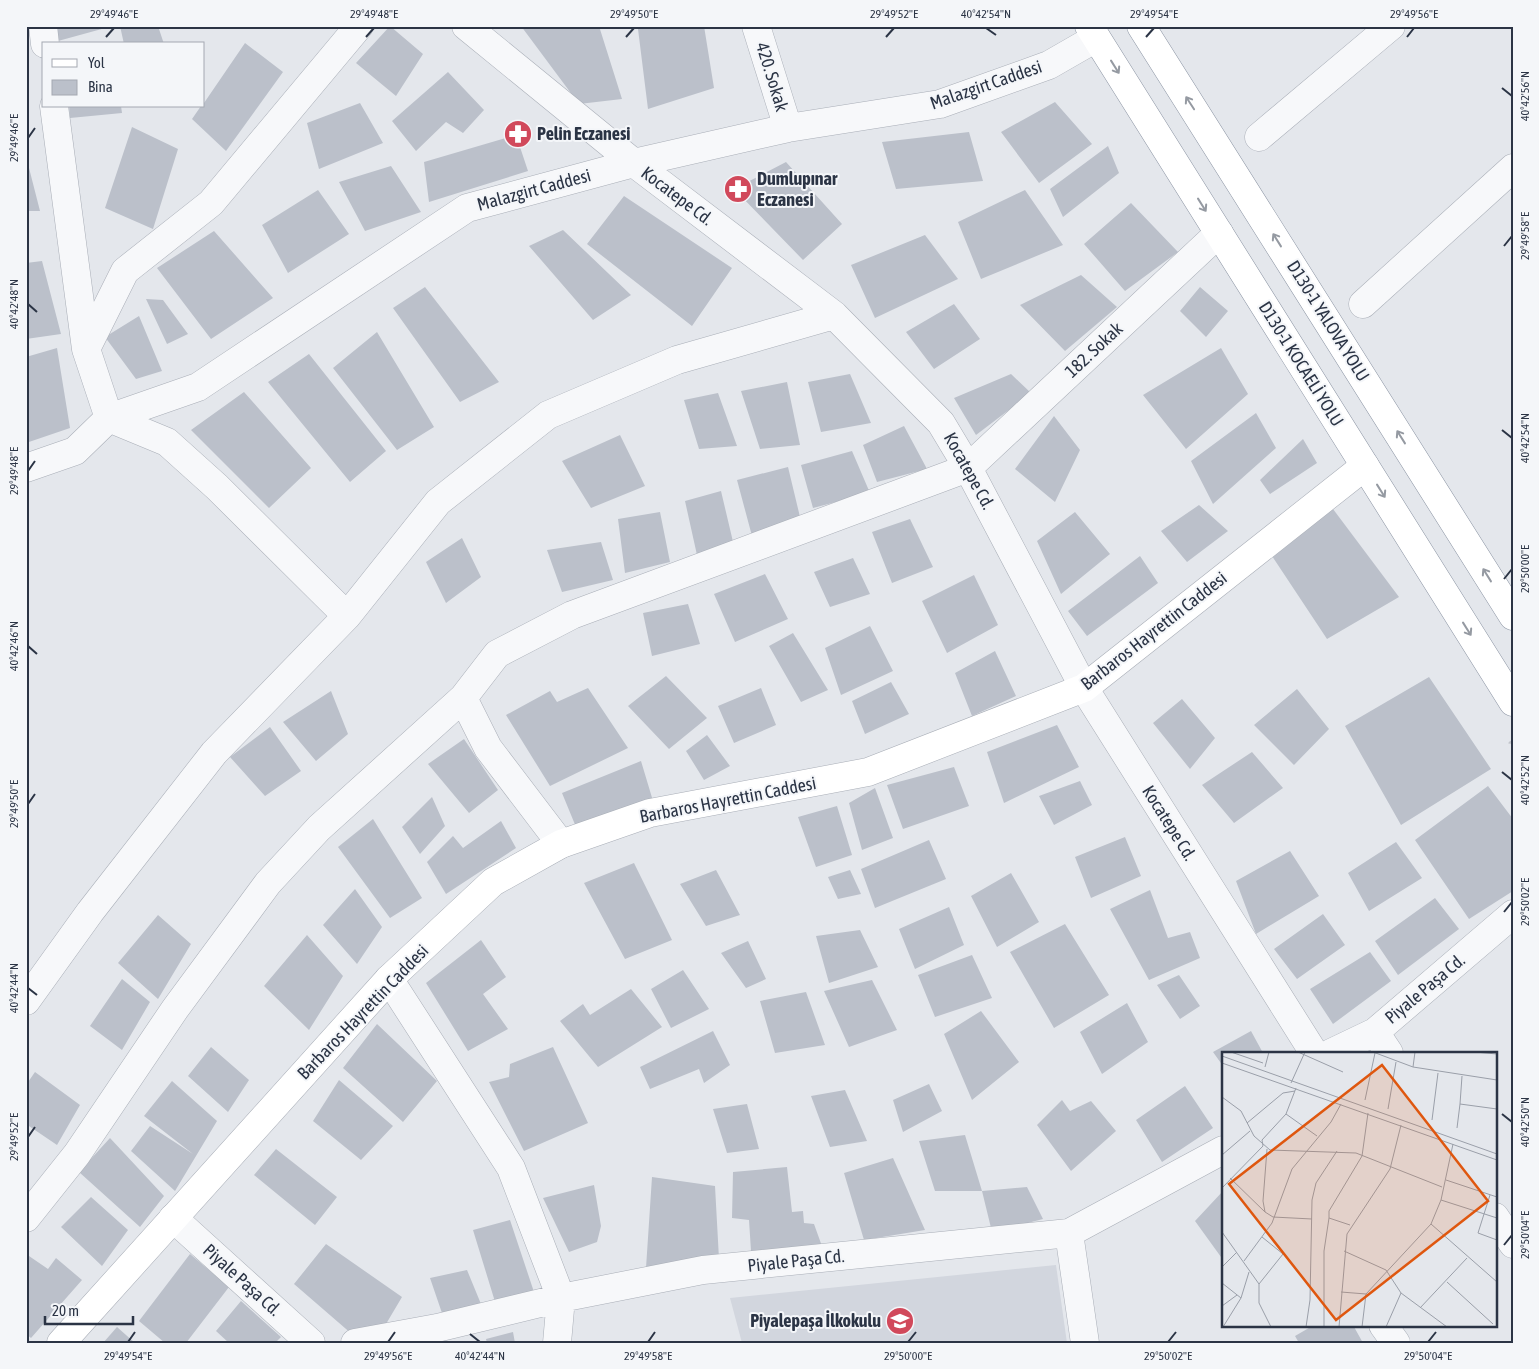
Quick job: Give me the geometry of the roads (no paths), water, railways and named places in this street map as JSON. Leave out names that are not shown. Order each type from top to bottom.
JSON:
[{"type":"main road","name":"D130-1 YALOVA YOLU","points":[[1142,26],[1513,616]]},
{"type":"main road","name":"D130-1 KOCAELİ YOLU","points":[[1093,32],[1513,702]]},
{"type":"main road","name":"Barbaros Hayrettin Caddesi","points":[[61,1343],[389,979],[493,882],[560,844],[650,812],[868,772],[1084,688],[1365,466]]},
{"type":"street","points":[[43,26],[46,42]]},
{"type":"street","points":[[86,348],[125,271],[211,203],[359,26]]},
{"type":"street","name":"Kocatepe Cd.","points":[[466,26],[634,163],[834,315],[942,423],[968,468],[1084,688],[1313,1052]]},
{"type":"street","name":"420. Sokak","points":[[756,26],[788,128]]},
{"type":"street","points":[[1259,137],[1390,26]]},
{"type":"street","name":"Malazgirt Caddesi","points":[[26,468],[75,452],[109,418],[198,387],[467,208],[634,163],[788,128],[940,104],[1048,65],[1093,32]]},
{"type":"street","points":[[54,108],[86,348],[109,418],[167,442],[217,487],[347,616]]},
{"type":"street","points":[[1363,304],[1513,168]]},
{"type":"street","name":"182. Sokak","points":[[968,468],[1219,232]]},
{"type":"street","points":[[26,1001],[90,912],[214,753],[347,616],[438,502],[548,415],[676,360],[834,315]]},
{"type":"street","points":[[26,1218],[77,1154],[175,1009],[268,883],[319,828],[463,698],[497,654],[572,615],[968,468]]},
{"type":"street","points":[[463,698],[488,748],[560,844]]},
{"type":"street","name":"Piyale Paşa Cd.","points":[[1337,1052],[1382,1042],[1513,914]]},
{"type":"street","points":[[389,979],[511,1168],[561,1298],[557,1343]]},
{"type":"street","name":"Piyale Paşa Cd.","points":[[355,1343],[437,1328],[561,1298],[703,1270],[1069,1233],[1222,1151]]},
{"type":"street","name":"Piyale Paşa Cd.","points":[[173,1218],[311,1343]]},
{"type":"street","points":[[1496,1218],[1513,1244]]},
{"type":"street","points":[[1069,1233],[1085,1343]]},
{"type":"street","points":[[1384,1326],[1396,1343]]},
{"type":"place","name":"Pelin Eczanesi","points":[[518,134]]},
{"type":"place","name":"Dumlupınar Eczanesi","points":[[738,189]]},
{"type":"place","name":"Piyalepaşa İlkokulu","points":[[900,1321]]}]
